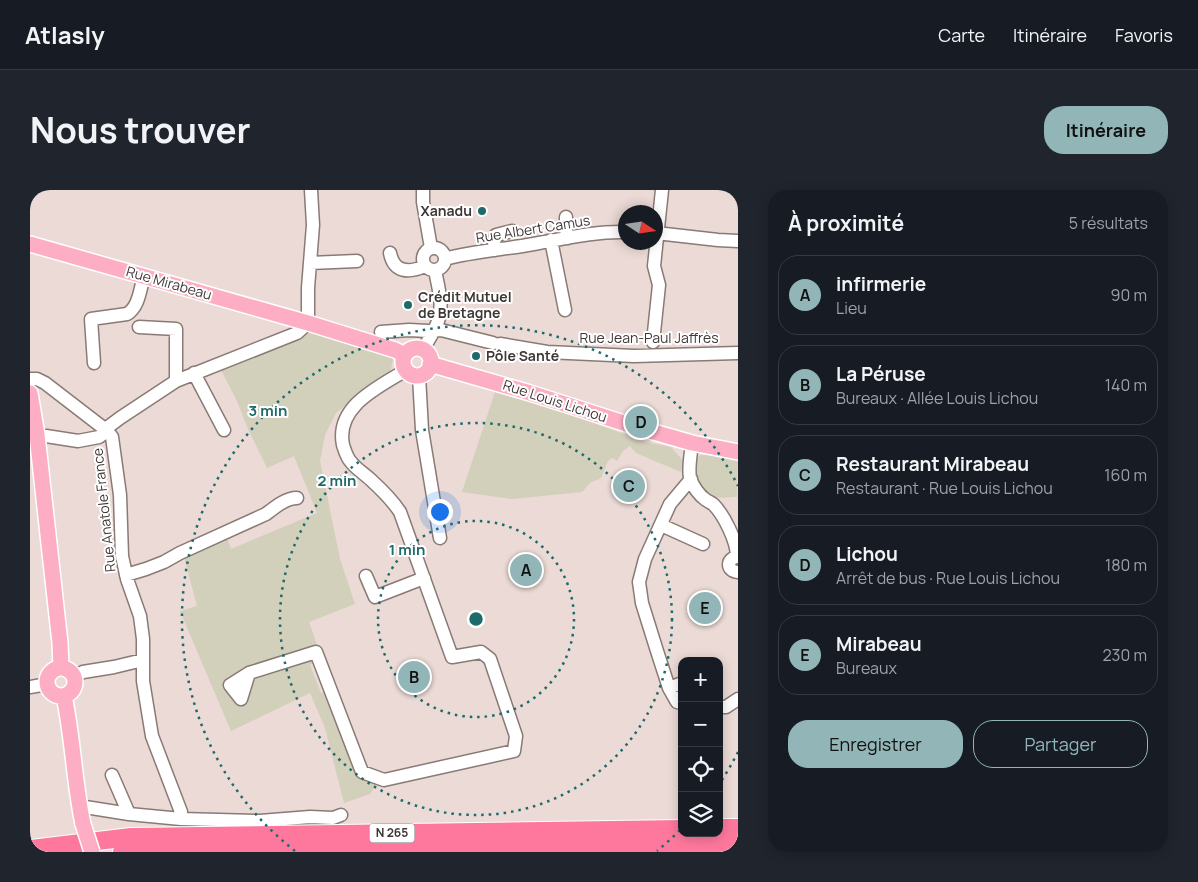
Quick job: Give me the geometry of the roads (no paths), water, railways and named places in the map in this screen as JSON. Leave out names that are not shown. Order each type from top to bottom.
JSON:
[{"type":"highway","points":[[723,828],[738,828]]},
{"type":"highway","name":"N 265","points":[[30,849],[131,837],[678,829]]},
{"type":"highway","name":"N 265","points":[[122,852],[135,850],[738,842]]},
{"type":"main road","name":"Rue Mirabeau","points":[[30,244],[308,323]]},
{"type":"main road","points":[[308,323],[395,350],[410,367],[424,374],[430,364],[429,355],[423,350],[415,348],[408,352],[410,367]]},
{"type":"main road","name":"Rue Louis Lichou","points":[[430,364],[504,384],[636,427],[692,443],[738,452]]},
{"type":"main road","points":[[30,393],[38,434],[60,643],[60,668]]},
{"type":"main road","points":[[54,669],[66,669],[74,677],[75,682],[72,691],[64,696],[55,696],[49,690],[47,680],[49,674],[54,669]]},
{"type":"main road","points":[[64,696],[79,806],[92,852]]},
{"type":"street","points":[[38,434],[78,441],[99,437],[120,418],[176,380],[297,333],[308,323],[308,288],[313,225],[311,190]]},
{"type":"street","points":[[423,190],[423,202],[431,248]]},
{"type":"street","points":[[660,205],[662,190]]},
{"type":"street","points":[[566,217],[568,238]]},
{"type":"street","points":[[495,250],[494,242],[496,235],[512,231]]},
{"type":"street","name":"Rue Albert Camus","points":[[445,259],[551,240],[618,232]]},
{"type":"street","points":[[663,234],[738,241]]},
{"type":"street","points":[[551,240],[565,310]]},
{"type":"street","points":[[390,253],[394,265],[408,271],[415,271],[430,268],[442,267],[445,259],[444,253],[440,249],[431,248],[427,250],[422,260],[430,268],[441,300],[438,322],[423,350]]},
{"type":"street","points":[[654,342],[659,285],[654,266],[655,250]]},
{"type":"street","points":[[310,263],[357,261]]},
{"type":"street","points":[[94,363],[86,317],[127,314],[132,311],[144,276]]},
{"type":"street","points":[[139,327],[176,329],[176,380]]},
{"type":"street","name":"Rue Jean-Paul Jaffrès","points":[[382,332],[440,330],[547,352],[634,356],[738,353]]},
{"type":"street","points":[[249,673],[316,652],[362,772],[384,780],[514,751],[516,736],[490,659],[481,652],[452,657],[400,512],[393,502],[372,481],[350,462],[346,454],[342,438],[346,420],[354,405],[410,367],[440,538]]},
{"type":"street","points":[[194,373],[224,430]]},
{"type":"street","points":[[30,379],[37,379],[45,383],[106,430]]},
{"type":"street","name":"Rue Anatole France","points":[[106,430],[112,437],[117,471],[120,495],[122,556],[127,578],[140,616],[143,639],[143,681],[152,736],[182,812],[181,819]]},
{"type":"street","points":[[692,443],[689,467],[691,480],[698,493],[712,503],[726,522],[738,557],[733,558],[729,565],[730,569],[738,572]]},
{"type":"street","points":[[678,702],[669,688],[642,603],[639,582],[645,559],[670,504],[691,480]]},
{"type":"street","points":[[127,578],[266,514],[276,506],[297,498]]},
{"type":"street","points":[[661,525],[703,544]]},
{"type":"street","points":[[127,578],[163,573]]},
{"type":"street","points":[[366,576],[374,597],[424,578]]},
{"type":"street","points":[[74,677],[83,672],[143,660]]},
{"type":"street","points":[[30,687],[47,684]]},
{"type":"street","points":[[669,688],[678,685]]},
{"type":"street","points":[[723,707],[738,699]]},
{"type":"street","points":[[112,776],[129,814]]},
{"type":"street","points":[[79,806],[129,814],[181,819],[260,821],[310,817],[333,818],[341,815]]},
{"type":"place","name":"Xanadu","points":[[482,211]]},
{"type":"place","name":"Crédit Mutuel de Bretagne","points":[[408,305]]},
{"type":"place","name":"Pôle Santé","points":[[476,356]]},
{"type":"place","name":"Lichou","points":[[641,422]]},
{"type":"place","name":"Restaurant Mirabeau","points":[[629,486]]},
{"type":"place","name":"infirmerie","points":[[526,570]]},
{"type":"place","name":"Mirabeau","points":[[705,608]]},
{"type":"place","name":"La Péruse","points":[[414,677]]}]
